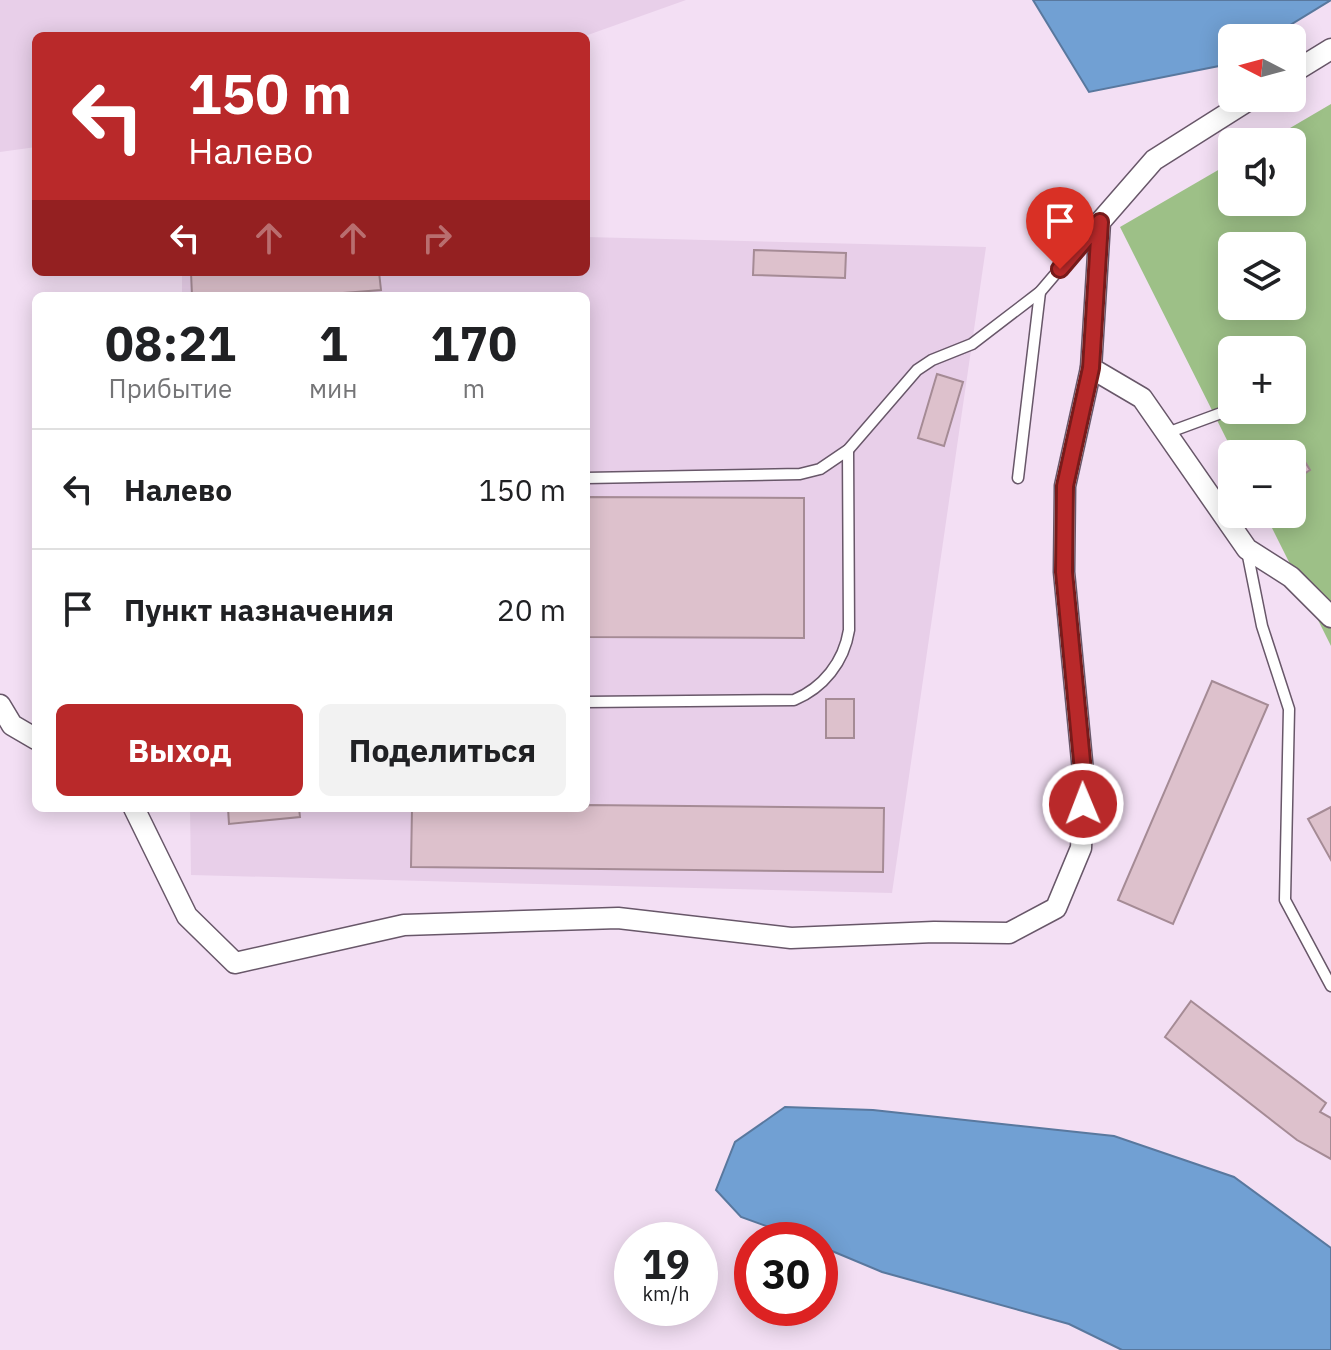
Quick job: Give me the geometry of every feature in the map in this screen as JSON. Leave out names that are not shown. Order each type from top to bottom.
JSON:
[{"type":"street","points":[[1306,64],[1331,49]]},
{"type":"street","points":[[136,812],[187,916],[235,963],[404,925],[618,918],[791,938],[934,932],[1009,933],[1056,908],[1081,848],[1084,782],[1064,572],[1065,486],[1091,368],[1100,222],[1154,160],[1230,112]]},
{"type":"street","points":[[1091,368],[1142,398],[1247,549],[1291,577],[1331,617]]},
{"type":"street","points":[[0,705],[12,725],[32,737]]},
{"type":"lane","points":[[590,478],[800,474],[820,469],[848,450],[917,370],[932,360],[979,340],[1040,292],[1100,222]]},
{"type":"lane","points":[[1018,478],[1040,292]]},
{"type":"lane","points":[[1167,433],[1218,414]]},
{"type":"lane","points":[[590,702],[794,700],[808,695],[825,681],[846,647],[849,630],[848,450]]},
{"type":"lane","points":[[1247,549],[1262,626],[1289,709],[1285,900],[1331,986]]},
{"type":"shaded area","points":[[0,0],[686,0],[590,34],[32,32],[32,148],[0,152]]},
{"type":"shaded area","points":[[590,237],[986,247],[892,893],[191,875],[190,812],[590,812],[590,292],[182,292],[182,276],[590,276]]},
{"type":"green space","points":[[1331,104],[1331,646],[1272,528],[1306,528],[1306,440],[1227,440],[1219,424],[1306,424],[1306,336],[1218,336],[1218,422],[1120,227],[1218,170],[1218,216],[1306,216],[1306,128],[1290,128]]},
{"type":"water","points":[[1033,0],[1331,0],[1292,24],[1218,24],[1218,66],[1089,92]]},
{"type":"water","points":[[785,1107],[873,1110],[1114,1136],[1234,1177],[1331,1248],[1331,1350],[1122,1350],[1069,1324],[882,1272],[838,1254],[838,1222],[755,1222],[741,1217],[716,1190],[735,1142]]},
{"type":"building","points":[[754,250],[846,253],[845,278],[753,275]]},
{"type":"building","points":[[191,276],[379,276],[381,290],[356,292],[192,292]]},
{"type":"building","points":[[937,374],[963,382],[944,446],[918,438]]},
{"type":"building","points":[[590,497],[804,498],[804,638],[590,637]]},
{"type":"building","points":[[1212,681],[1268,705],[1173,924],[1118,900]]},
{"type":"building","points":[[826,699],[854,699],[854,738],[826,738]]},
{"type":"building","points":[[590,805],[884,808],[883,872],[411,867],[412,812],[590,812]]},
{"type":"building","points":[[1331,807],[1331,860],[1308,819]]},
{"type":"building","points":[[228,812],[299,812],[300,817],[229,824]]},
{"type":"building","points":[[1191,1001],[1326,1103],[1320,1112],[1331,1118],[1331,1159],[1297,1140],[1165,1037]]},
{"type":"route","points":[[1060,269],[1100,222],[1091,368],[1065,486],[1064,572],[1084,782],[1083,804]]}]
